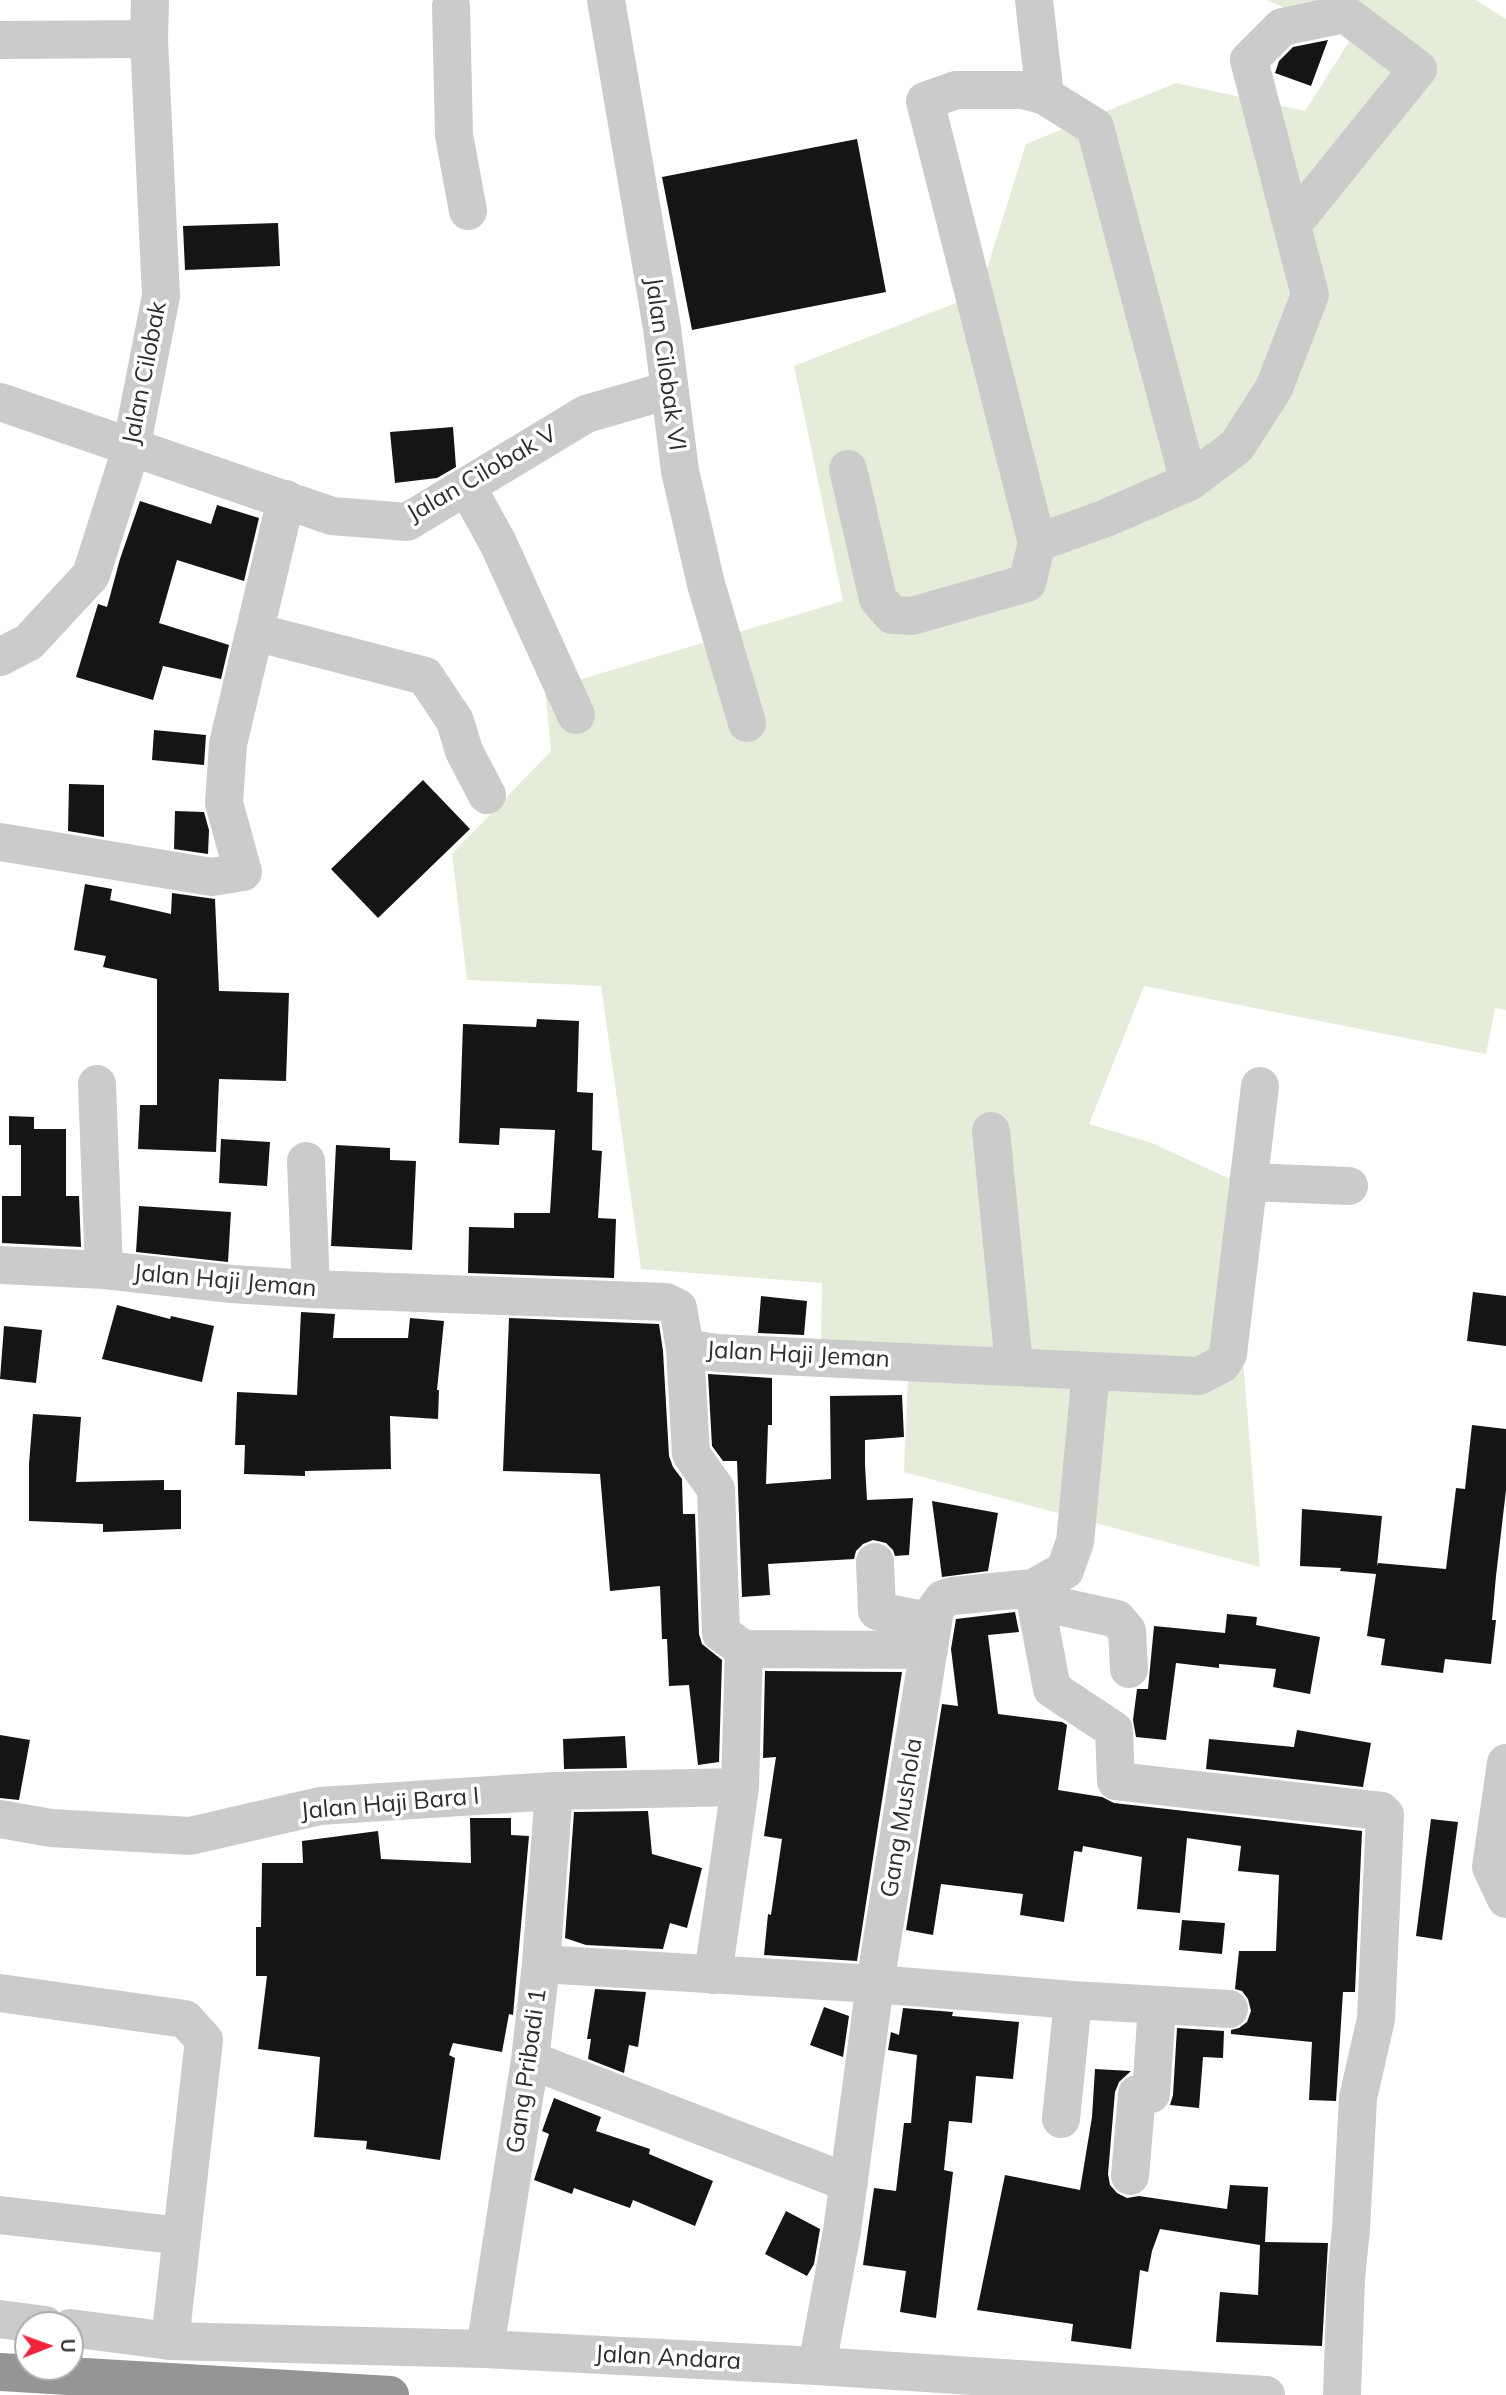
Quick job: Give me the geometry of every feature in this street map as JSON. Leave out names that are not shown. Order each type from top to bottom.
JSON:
[{"type":"highway","points":[[0,2372],[390,2395]]},
{"type":"street","name":"Jalan Cilobak","points":[[0,657],[29,642],[91,575],[131,449],[161,296],[149,39],[150,0]]},
{"type":"street","name":"Jalan Cilobak VI","points":[[606,0],[662,328],[680,471],[706,584],[747,723]]},
{"type":"street","points":[[1034,0],[1045,96]]},
{"type":"street","points":[[451,6],[454,135],[468,211]]},
{"type":"street","points":[[1037,543],[1107,518],[1189,482],[1237,446],[1273,388],[1310,295],[1249,60],[1282,27],[1345,14],[1418,69],[1292,225]]},
{"type":"street","points":[[0,40],[149,39]]},
{"type":"street","points":[[848,469],[878,599],[891,615],[912,616],[1027,583],[1037,543],[925,101],[956,90],[1023,90],[1045,96],[1095,127],[1189,482]]},
{"type":"street","name":"Jalan Cilobak V","points":[[0,402],[332,516],[407,522],[586,414],[669,390]]},
{"type":"street","points":[[467,487],[498,543],[569,699]]},
{"type":"street","points":[[0,842],[212,877],[243,872],[224,803],[228,744],[286,499]]},
{"type":"street","points":[[255,632],[425,676],[459,735],[487,795]]},
{"type":"street","points":[[97,1084],[104,1270]]},
{"type":"street","name":"Jalan Haji Jeman","points":[[0,1265],[104,1270],[232,1284],[311,1289],[666,1302],[678,1308],[685,1348],[717,1353],[1014,1365],[1199,1376],[1222,1364],[1228,1354],[1260,1086]]},
{"type":"street","points":[[991,1131],[1014,1365]]},
{"type":"street","points":[[306,1161],[311,1289]]},
{"type":"street","points":[[1248,1182],[1349,1186]]},
{"type":"street","points":[[685,1348],[691,1454],[716,1489],[720,1633],[744,1649],[931,1636]]},
{"type":"street","points":[[1038,1585],[1065,1570],[1075,1542],[1091,1371]]},
{"type":"street","points":[[875,1562],[877,1611],[931,1636]]},
{"type":"street","points":[[1038,1585],[1058,1606],[1117,1619],[1127,1631],[1129,1669]]},
{"type":"street","points":[[1038,1585],[1052,1689],[1114,1730],[1116,1781],[1381,1811],[1385,1815],[1376,2019],[1358,2098],[1346,2278],[1342,2395]]},
{"type":"street","name":"Gang Mushola","points":[[817,2366],[842,2231],[875,1984],[934,1609],[943,1599],[953,1596],[1038,1585]]},
{"type":"street","points":[[713,1975],[740,1787],[744,1649]]},
{"type":"street","points":[[1506,1763],[1491,1867],[1506,1899]]},
{"type":"street","name":"Jalan Haji Bara I","points":[[0,1819],[51,1828],[190,1836],[320,1806],[554,1791],[740,1787]]},
{"type":"street","name":"Gang Pribadi 1","points":[[485,2348],[530,2060],[541,1964],[554,1791]]},
{"type":"street","points":[[541,1964],[1229,2009]]},
{"type":"street","points":[[0,1993],[185,2019],[204,2040],[170,2341]]},
{"type":"street","points":[[1061,2119],[1073,2000]]},
{"type":"street","points":[[1130,2176],[1137,2094],[1151,2094],[1157,2005]]},
{"type":"street","points":[[530,2060],[849,2183]]},
{"type":"street","points":[[0,2216],[182,2236]]},
{"type":"street","name":"Jalan Andara","points":[[84,2330],[170,2341],[485,2348],[1266,2395]]},
{"type":"green space","points":[[1266,0],[1476,0],[1506,19],[1506,1010],[1495,1008],[1486,1054],[1144,986],[1089,1124],[1152,1143],[1228,1178],[1260,1567],[904,1472],[909,1351],[821,1344],[822,1283],[641,1269],[601,986],[467,980],[452,854],[551,751],[545,690],[843,601],[794,366],[979,294],[1026,144],[1176,83],[1305,111],[1352,37]]},
{"type":"building","points":[[1328,40],[1311,86],[1275,73],[1279,61],[1293,47]]},
{"type":"building","points":[[857,139],[886,292],[692,330],[662,177]]},
{"type":"building","points":[[278,223],[280,266],[185,270],[183,226]]},
{"type":"building","points":[[453,427],[456,467],[437,478],[395,483],[390,432]]},
{"type":"building","points":[[140,501],[211,524],[217,505],[259,518],[244,581],[177,560],[159,623],[229,645],[221,679],[163,666],[153,700],[76,677],[98,604],[107,607]]},
{"type":"building","points":[[154,730],[206,735],[204,765],[152,760]]},
{"type":"building","points":[[423,780],[470,829],[378,918],[331,869]]},
{"type":"building","points":[[69,784],[104,785],[104,837],[68,831]]},
{"type":"building","points":[[175,811],[204,812],[209,830],[208,854],[174,849]]},
{"type":"building","points":[[85,884],[112,889],[110,900],[171,914],[172,893],[215,899],[219,991],[289,993],[286,1081],[219,1079],[216,1152],[138,1149],[140,1105],[157,1105],[157,979],[103,967],[106,956],[74,950]]},
{"type":"building","points":[[537,1019],[579,1021],[577,1092],[593,1093],[592,1150],[602,1151],[598,1218],[616,1219],[614,1278],[468,1273],[469,1227],[514,1228],[514,1213],[550,1213],[555,1130],[500,1128],[499,1145],[459,1143],[463,1024],[536,1027]]},
{"type":"building","points":[[9,1116],[34,1117],[34,1129],[66,1129],[66,1196],[79,1196],[81,1247],[2,1243],[2,1196],[21,1196],[21,1145],[9,1145]]},
{"type":"building","points":[[221,1139],[270,1142],[267,1186],[219,1183]]},
{"type":"building","points":[[336,1145],[390,1148],[390,1160],[416,1161],[412,1250],[331,1246]]},
{"type":"building","points":[[139,1206],[231,1212],[228,1262],[136,1252]]},
{"type":"building","points":[[1473,1292],[1506,1296],[1506,1346],[1467,1341]]},
{"type":"building","points":[[761,1296],[807,1301],[804,1335],[758,1333]]},
{"type":"building","points":[[117,1305],[170,1319],[171,1316],[214,1326],[202,1382],[102,1359]]},
{"type":"building","points":[[301,1312],[335,1314],[333,1338],[408,1338],[410,1318],[444,1321],[437,1390],[438,1419],[390,1416],[391,1469],[305,1471],[305,1476],[244,1474],[245,1445],[235,1445],[237,1392],[297,1395]]},
{"type":"building","points":[[509,1318],[659,1324],[669,1456],[682,1479],[683,1514],[695,1514],[699,1634],[702,1644],[722,1660],[719,1762],[698,1765],[689,1685],[669,1686],[667,1639],[662,1639],[660,1586],[610,1591],[600,1474],[503,1471]]},
{"type":"building","points":[[4,1326],[42,1330],[36,1383],[0,1379]]},
{"type":"building","points":[[708,1374],[772,1378],[772,1425],[768,1425],[766,1484],[831,1479],[830,1396],[902,1395],[904,1437],[865,1440],[865,1465],[867,1500],[913,1498],[909,1555],[895,1556],[886,1543],[873,1540],[856,1551],[854,1559],[768,1564],[770,1595],[742,1597],[737,1461],[723,1461],[712,1446]]},
{"type":"building","points":[[33,1414],[81,1417],[76,1482],[164,1480],[164,1490],[181,1490],[181,1529],[103,1532],[103,1524],[29,1521],[29,1464]]},
{"type":"building","points":[[1472,1425],[1506,1429],[1506,1490],[1492,1620],[1496,1620],[1491,1664],[1445,1659],[1443,1673],[1381,1665],[1385,1639],[1367,1636],[1376,1574],[1340,1571],[1341,1568],[1300,1566],[1302,1509],[1382,1516],[1377,1566],[1378,1563],[1446,1569],[1456,1488],[1465,1489]]},
{"type":"building","points":[[932,1501],[998,1513],[988,1571],[942,1577]]},
{"type":"building","points":[[1015,1612],[1019,1632],[988,1635],[998,1714],[1062,1722],[1067,1725],[1058,1790],[1102,1797],[1114,1803],[1362,1831],[1355,1992],[1343,1992],[1336,2101],[1309,2100],[1312,2042],[1231,2034],[1231,2030],[1247,2022],[1251,2011],[1248,1999],[1242,1991],[1235,1989],[1239,1951],[1276,1951],[1279,1875],[1238,1871],[1241,1846],[1187,1838],[1180,1913],[1137,1909],[1142,1857],[1083,1846],[1082,1852],[1074,1851],[1064,1922],[1020,1915],[1023,1894],[941,1884],[933,1935],[906,1930],[942,1704],[958,1706],[951,1649],[956,1619]]},
{"type":"building","points":[[1227,1614],[1257,1617],[1256,1625],[1320,1637],[1310,1694],[1273,1687],[1276,1669],[1219,1664],[1219,1668],[1176,1663],[1166,1740],[1136,1737],[1133,1720],[1137,1689],[1148,1689],[1154,1626],[1225,1633]]},
{"type":"building","points":[[765,1671],[902,1672],[857,1961],[764,1955],[768,1914],[771,1915],[782,1839],[764,1836],[776,1757],[763,1758]]},
{"type":"building","points":[[1297,1730],[1371,1743],[1363,1787],[1206,1769],[1209,1739],[1294,1747]]},
{"type":"building","points":[[0,1735],[30,1740],[19,1800],[0,1798]]},
{"type":"building","points":[[625,1736],[627,1768],[564,1769],[563,1739]]},
{"type":"building","points":[[648,1811],[652,1854],[702,1868],[687,1928],[670,1923],[663,1949],[586,1945],[565,1938],[574,1812]]},
{"type":"building","points":[[470,1818],[511,1818],[511,1835],[529,1836],[513,2015],[509,2014],[502,2052],[453,2043],[449,2055],[455,2058],[440,2160],[366,2149],[367,2141],[314,2137],[320,2057],[258,2049],[267,1976],[256,1976],[256,1927],[261,1927],[262,1863],[303,1863],[302,1841],[378,1831],[381,1859],[471,1863]]},
{"type":"building","points":[[1431,1819],[1458,1822],[1442,1940],[1416,1936]]},
{"type":"building","points":[[1182,1920],[1225,1923],[1222,1954],[1179,1950]]},
{"type":"building","points":[[595,1989],[646,1992],[638,2047],[629,2045],[624,2073],[588,2059],[591,2039],[587,2039]]},
{"type":"building","points":[[824,2007],[849,2016],[843,2057],[810,2045]]},
{"type":"building","points":[[903,2008],[1019,2022],[1013,2079],[976,2076],[972,2123],[949,2121],[944,2170],[953,2172],[936,2318],[900,2312],[906,2271],[863,2265],[874,2188],[896,2191],[904,2123],[911,2123],[917,2055],[888,2050],[891,2032],[899,2035]]},
{"type":"building","points":[[1177,2028],[1224,2031],[1223,2058],[1203,2057],[1199,2108],[1170,2105]]},
{"type":"building","points":[[1095,2069],[1131,2071],[1119,2082],[1115,2092],[1108,2174],[1110,2185],[1117,2193],[1127,2198],[1139,2196],[1227,2209],[1230,2185],[1268,2187],[1265,2242],[1328,2243],[1322,2346],[1216,2342],[1220,2292],[1258,2295],[1260,2245],[1160,2229],[1148,2272],[1140,2270],[1131,2349],[1071,2341],[1073,2324],[977,2310],[1005,2175],[1080,2190],[1092,2117]]},
{"type":"building","points":[[554,2098],[601,2117],[596,2131],[650,2149],[649,2154],[713,2181],[695,2226],[633,2200],[630,2208],[574,2188],[572,2194],[534,2180],[549,2134],[542,2131]]},
{"type":"building","points":[[786,2211],[820,2229],[814,2264],[807,2276],[765,2254]]}]
